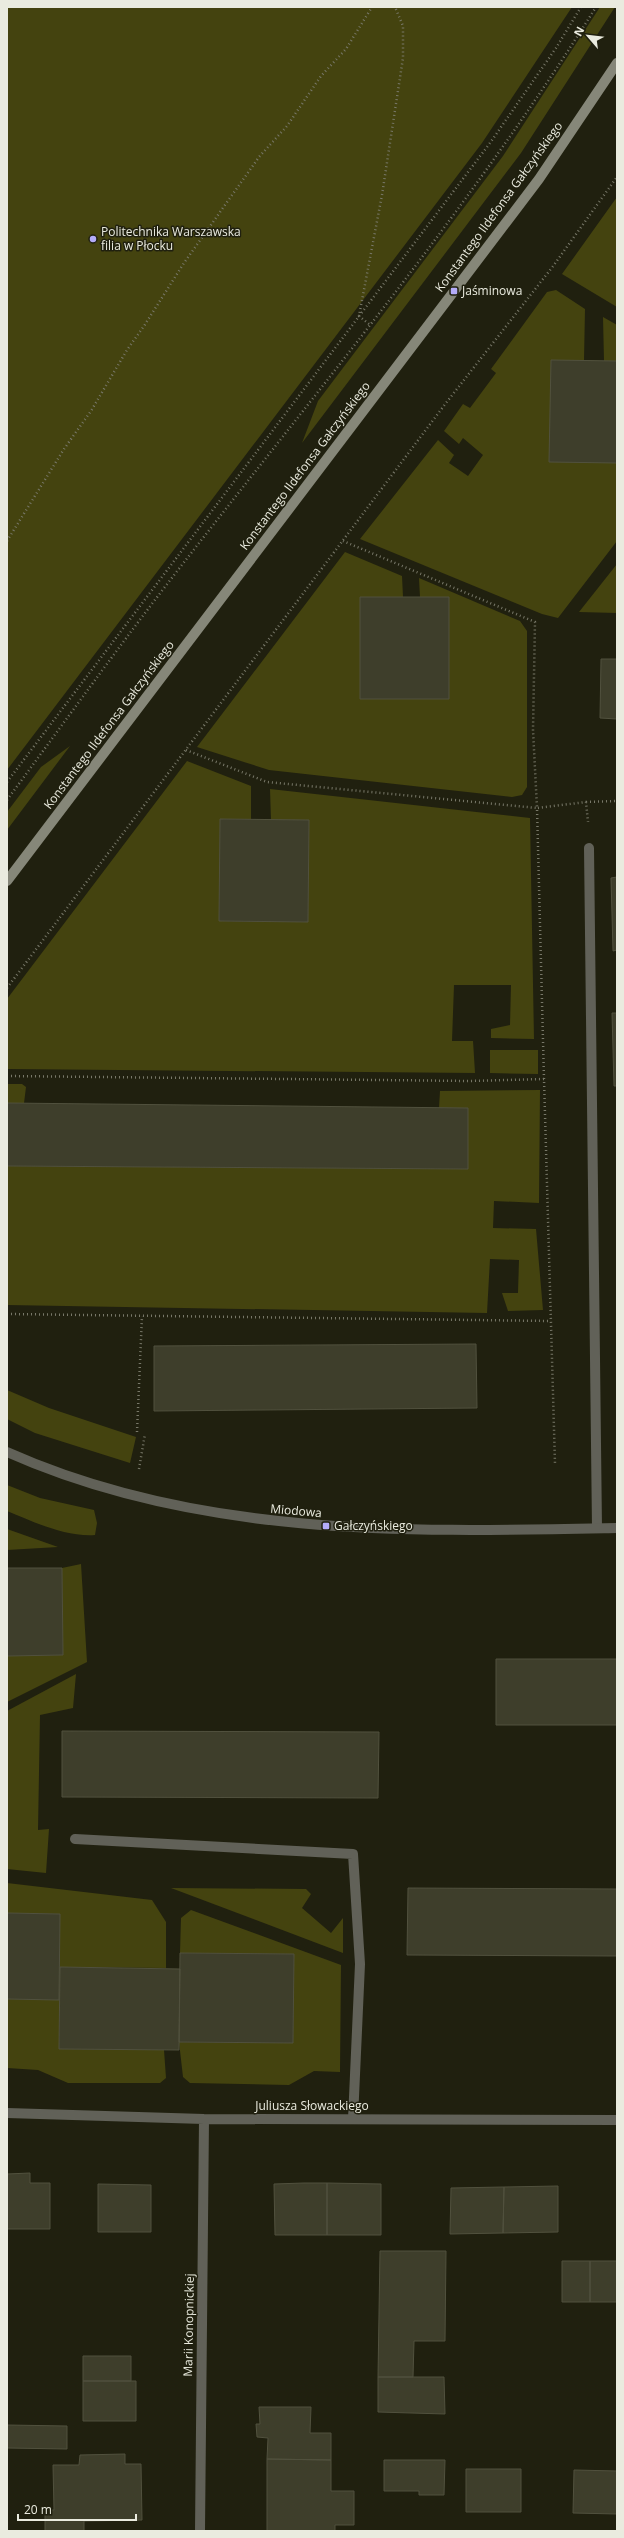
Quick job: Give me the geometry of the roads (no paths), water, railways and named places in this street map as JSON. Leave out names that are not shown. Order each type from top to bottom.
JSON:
[{"type":"street","name":"Konstantego Ildefonsa Gałczyńskiego","points":[[7,881],[539,179],[617,63]]},
{"type":"street","points":[[589,848],[597,1528]]},
{"type":"street","name":"Miodowa","points":[[7,1452],[62,1474],[134,1497],[200,1512],[268,1521],[326,1526],[443,1531],[617,1528]]},
{"type":"street","points":[[75,1839],[353,1854],[360,1964],[353,2119]]},
{"type":"street","name":"Juliusza Słowackiego","points":[[7,2113],[204,2119],[617,2120]]},
{"type":"street","name":"Marii Konopnickiej","points":[[200,2531],[204,2119]]},
{"type":"place","name":"Politechnika Warszawska filia w Płocku","points":[[93,239]]},
{"type":"place","name":"Jaśminowa","points":[[454,291]]},
{"type":"place","name":"Gałczyńskiego","points":[[326,1526]]}]
